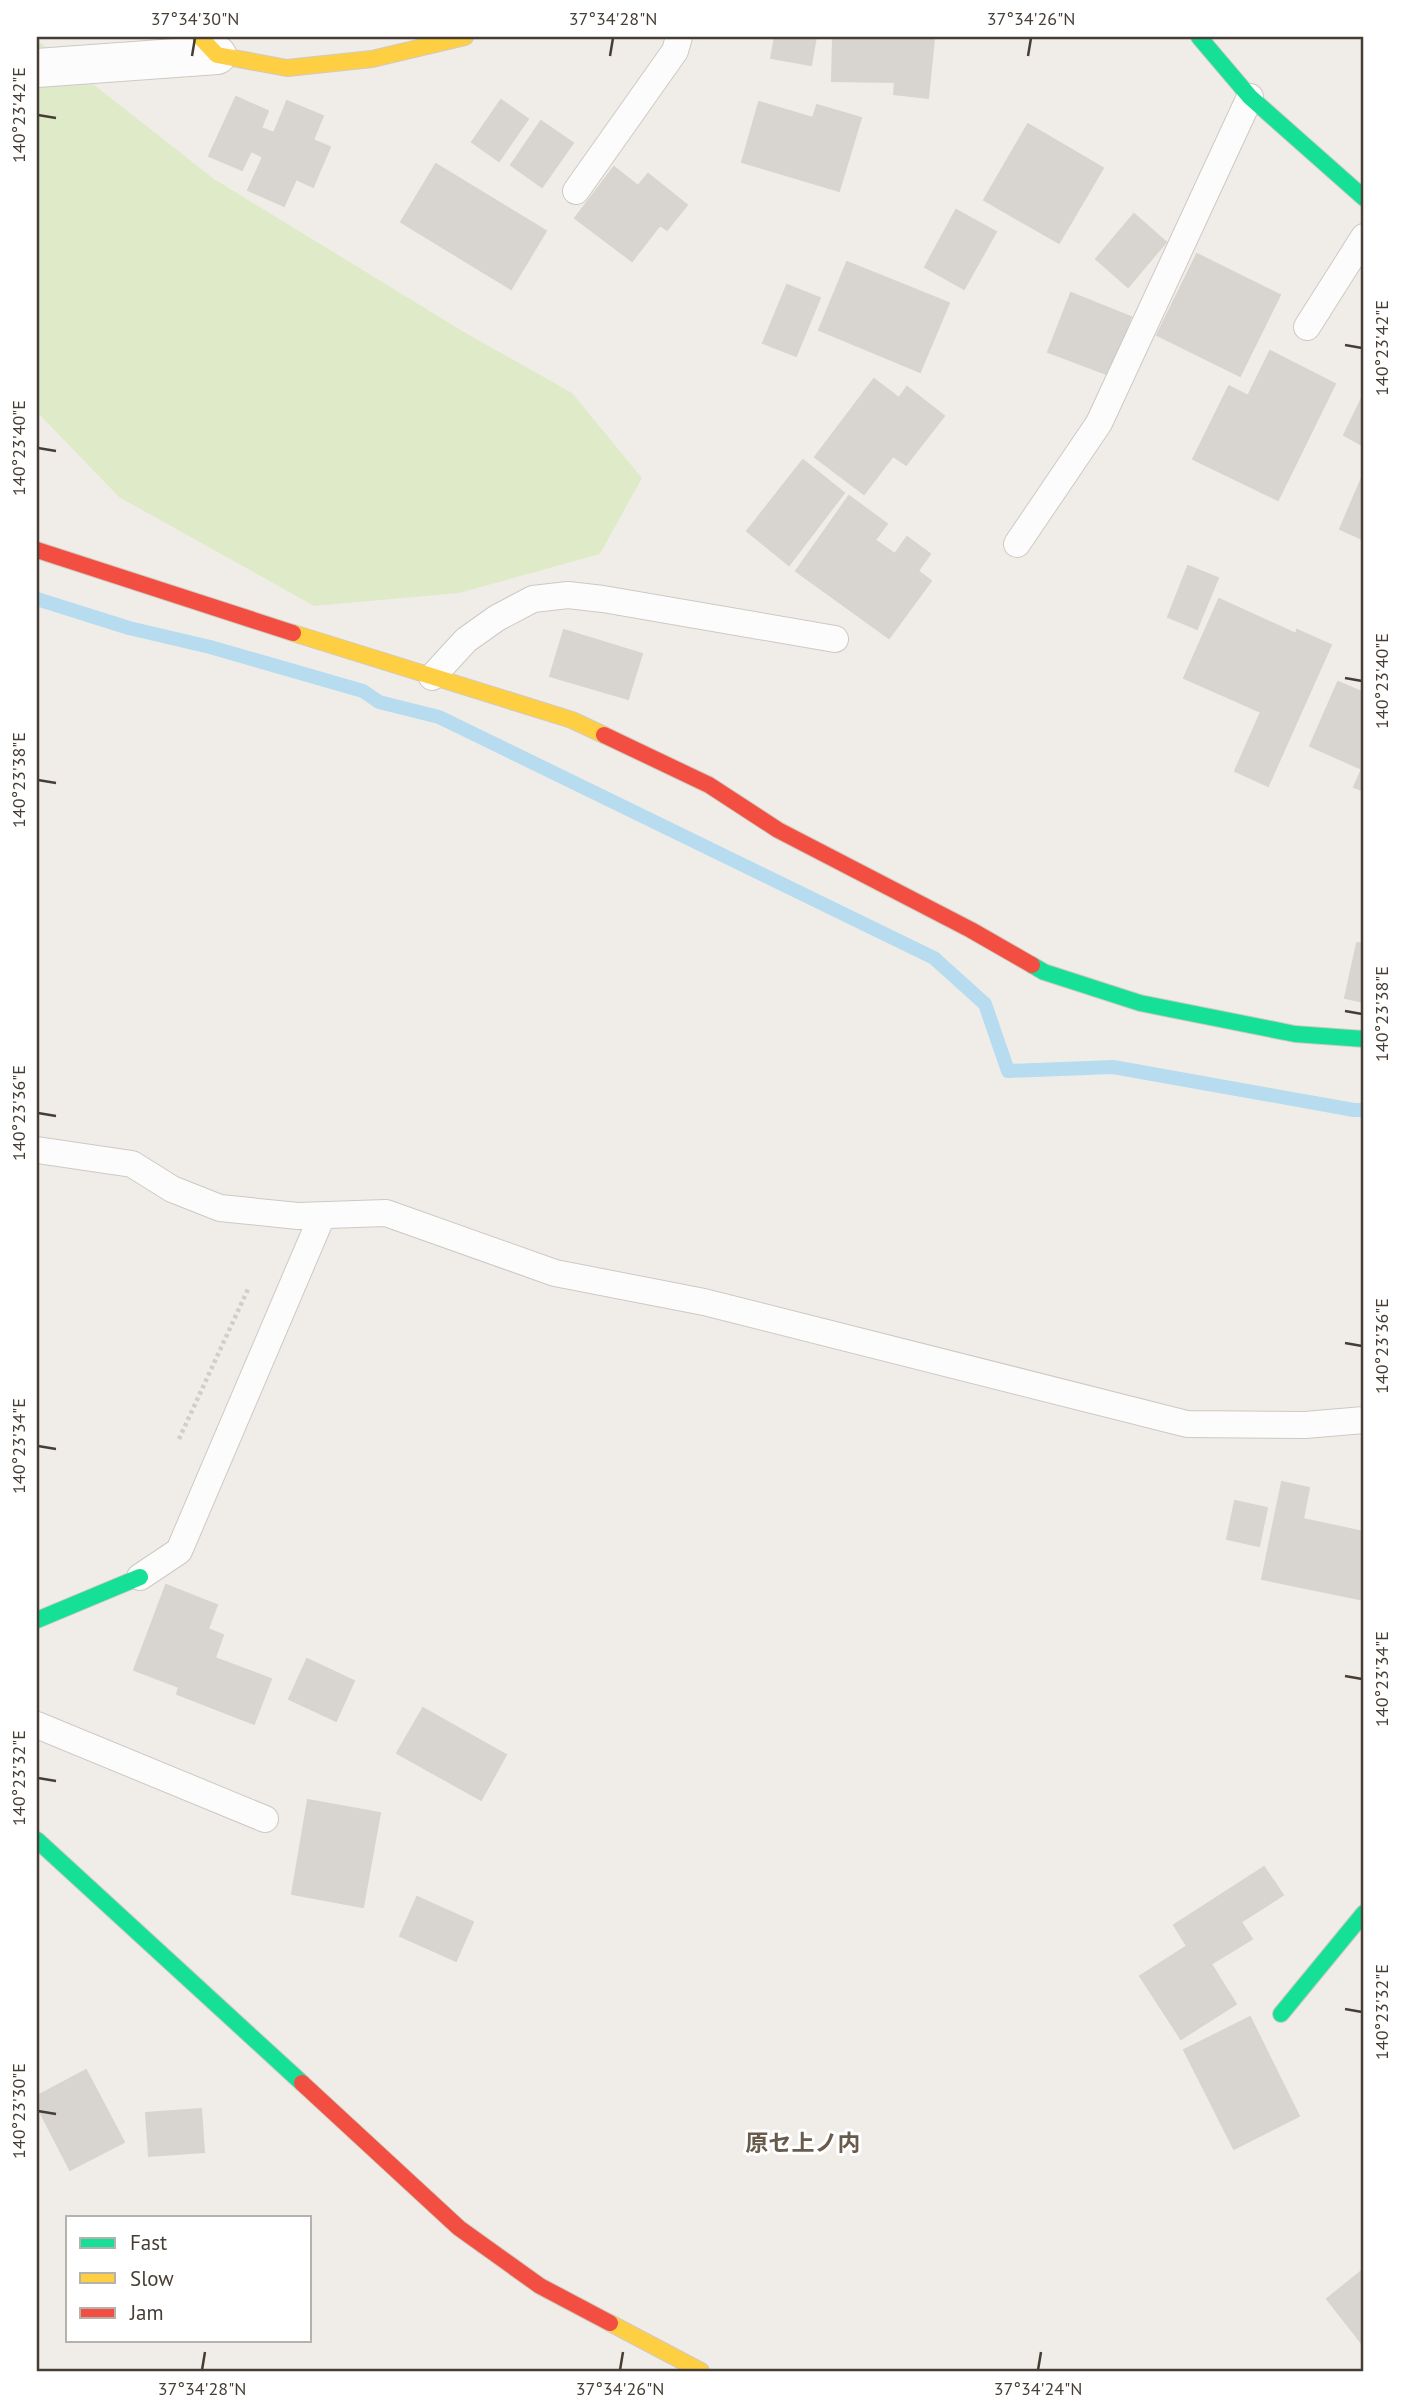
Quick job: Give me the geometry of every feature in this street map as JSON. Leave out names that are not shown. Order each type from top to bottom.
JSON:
[{"type":"street","points":[[37,68],[209,46],[287,68],[372,59],[465,37]]},
{"type":"street","points":[[1199,37],[1250,97],[1364,198]]},
{"type":"street","points":[[37,550],[572,720],[709,785],[778,830],[971,930],[1044,972],[1140,1003],[1294,1034],[1364,1039]]},
{"type":"street","points":[[37,1620],[140,1577]]},
{"type":"street","points":[[38,1842],[459,2228],[540,2286],[658,2360],[701,2371]]},
{"type":"street","points":[[1281,2014],[1364,1913]]},
{"type":"lane","points":[[576,191],[675,51],[679,37]]},
{"type":"lane","points":[[1017,544],[1099,423],[1250,97]]},
{"type":"lane","points":[[1307,327],[1364,237]]},
{"type":"lane","points":[[432,677],[466,640],[497,618],[533,598],[568,595],[603,599],[835,639]]},
{"type":"lane","points":[[37,1150],[132,1164],[172,1189],[220,1208],[298,1216],[386,1213],[555,1273],[704,1302],[1187,1424],[1305,1425],[1364,1420]]},
{"type":"lane","points":[[140,1577],[179,1550],[322,1216]]},
{"type":"lane","points":[[37,1725],[265,1819]]},
{"type":"path","points":[[179,1438],[254,1275]]},
{"type":"green space","points":[[37,40],[214,179],[464,332],[572,393],[642,478],[600,554],[459,593],[314,606],[119,497],[37,412]]},
{"type":"building","points":[[775,37],[816,37],[811,65],[771,58]]},
{"type":"building","points":[[833,37],[934,39],[928,98],[894,94],[895,82],[832,81]]},
{"type":"building","points":[[236,97],[268,111],[261,128],[274,133],[287,101],[323,116],[313,140],[330,147],[313,187],[296,179],[284,206],[248,190],[263,157],[251,151],[242,170],[209,156]]},
{"type":"building","points":[[501,100],[528,119],[499,161],[472,142]]},
{"type":"building","points":[[759,102],[813,118],[817,105],[861,118],[839,191],[742,162]]},
{"type":"building","points":[[541,121],[573,143],[542,187],[511,165]]},
{"type":"building","points":[[1028,124],[1103,168],[1059,243],[984,200]]},
{"type":"building","points":[[436,164],[546,231],[511,289],[401,222]]},
{"type":"building","points":[[614,167],[638,186],[648,174],[687,205],[667,230],[660,225],[632,261],[575,218]]},
{"type":"building","points":[[956,210],[996,232],[964,289],[925,267]]},
{"type":"building","points":[[1134,214],[1166,242],[1128,287],[1096,259]]},
{"type":"building","points":[[1197,254],[1280,295],[1240,376],[1157,335]]},
{"type":"building","points":[[847,262],[949,303],[920,372],[819,330]]},
{"type":"building","points":[[787,285],[820,298],[796,356],[763,343]]},
{"type":"building","points":[[1071,293],[1131,317],[1109,375],[1048,352]]},
{"type":"building","points":[[1270,351],[1335,384],[1278,500],[1193,459],[1229,386],[1248,396]]},
{"type":"building","points":[[874,379],[899,398],[907,387],[944,416],[906,465],[893,456],[864,494],[815,457]]},
{"type":"building","points":[[1364,394],[1364,446],[1344,435]]},
{"type":"building","points":[[803,460],[844,493],[789,565],[747,531]]},
{"type":"building","points":[[1364,473],[1364,540],[1340,529]]},
{"type":"building","points":[[849,496],[887,524],[875,540],[895,554],[907,537],[930,554],[918,571],[931,581],[889,638],[796,571]]},
{"type":"building","points":[[1188,566],[1218,578],[1197,629],[1168,617]]},
{"type":"building","points":[[1219,599],[1296,634],[1297,630],[1331,645],[1268,786],[1235,771],[1261,712],[1184,678]]},
{"type":"building","points":[[564,630],[642,654],[628,699],[550,676]]},
{"type":"building","points":[[1338,682],[1364,693],[1364,791],[1354,787],[1362,769],[1310,746]]},
{"type":"building","points":[[1357,943],[1364,944],[1364,1002],[1345,998]]},
{"type":"building","points":[[1282,1482],[1309,1488],[1303,1519],[1364,1532],[1364,1600],[1262,1579]]},
{"type":"building","points":[[1235,1501],[1267,1508],[1259,1546],[1227,1539]]},
{"type":"building","points":[[166,1585],[217,1605],[208,1629],[223,1635],[215,1658],[271,1679],[254,1724],[177,1694],[179,1687],[134,1670]]},
{"type":"building","points":[[307,1659],[354,1681],[336,1721],[289,1699]]},
{"type":"building","points":[[423,1708],[506,1755],[481,1800],[397,1753]]},
{"type":"building","points":[[308,1800],[380,1813],[363,1907],[292,1894]]},
{"type":"building","points":[[1264,1867],[1283,1895],[1241,1922],[1252,1939],[1211,1964],[1236,2004],[1181,2039],[1140,1976],[1187,1946],[1174,1925]]},
{"type":"building","points":[[417,1897],[473,1922],[456,1961],[400,1936]]},
{"type":"building","points":[[1250,2017],[1299,2116],[1234,2149],[1184,2050]]},
{"type":"building","points":[[86,2070],[124,2142],[70,2170],[37,2106],[37,2096]]},
{"type":"building","points":[[201,2109],[204,2152],[149,2156],[146,2113]]},
{"type":"building","points":[[1364,2269],[1364,2346],[1327,2299]]},
{"type":"waterway","points":[[37,599],[129,628],[210,647],[363,691],[379,702],[439,717],[934,958],[985,1004],[1008,1071],[1113,1067],[1364,1110]]},
{"type":"traffic: fast","points":[[1199,37],[1250,97],[1364,198]]},
{"type":"traffic: fast","points":[[1032,965],[1044,972],[1140,1003],[1295,1034],[1364,1039]]},
{"type":"traffic: fast","points":[[37,1620],[140,1577]]},
{"type":"traffic: fast","points":[[37,1840],[302,2083]]},
{"type":"traffic: fast","points":[[1281,2014],[1364,1913]]},
{"type":"traffic: slow","points":[[200,37],[217,55],[287,68],[372,59],[465,37]]},
{"type":"traffic: slow","points":[[293,633],[572,720],[604,735]]},
{"type":"traffic: slow","points":[[610,2323],[701,2371]]},
{"type":"traffic: jam","points":[[37,550],[293,633]]},
{"type":"traffic: jam","points":[[604,735],[709,785],[778,830],[971,930],[1032,965]]},
{"type":"traffic: jam","points":[[302,2083],[459,2228],[540,2286],[610,2323]]},
{"type":"district","name":"原セ上ノ内","points":[[803,2143]]}]
